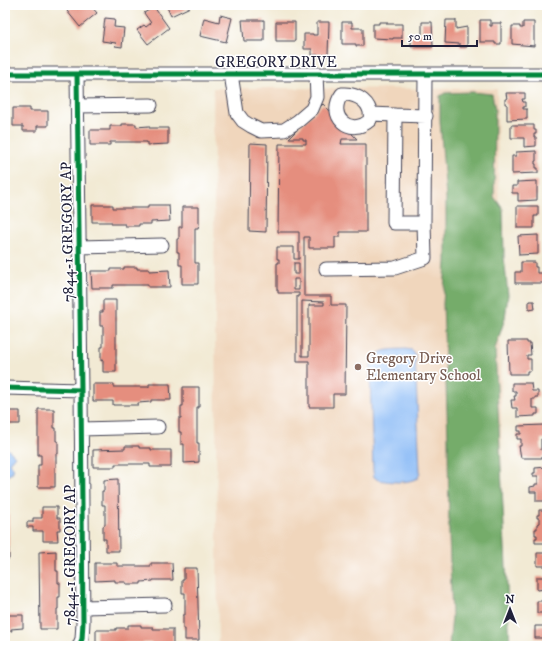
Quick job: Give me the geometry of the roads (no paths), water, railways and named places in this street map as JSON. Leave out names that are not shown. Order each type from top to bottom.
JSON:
[{"type":"street","name":"GREGORY DRIVE","points":[[5,74],[547,74]]},
{"type":"street","name":"7844-1 GREGORY AP","points":[[77,74],[83,607],[82,639],[79,646]]},
{"type":"street","points":[[232,74],[237,113],[243,121],[261,131],[284,130],[312,109],[318,97],[316,74]]},
{"type":"street","points":[[326,269],[395,268],[425,258],[425,74]]},
{"type":"street","points":[[78,106],[151,105]]},
{"type":"street","points":[[371,114],[426,116]]},
{"type":"street","points":[[395,115],[394,223],[424,223]]},
{"type":"street","points":[[79,247],[162,245]]},
{"type":"street","points":[[5,388],[81,390]]},
{"type":"street","points":[[81,428],[158,426]]},
{"type":"street","points":[[83,607],[165,605]]},
{"type":"water","points":[[386,350],[412,350],[415,355],[420,472],[418,478],[409,481],[393,482],[378,480],[374,477],[373,471],[370,372],[374,358],[377,354]]},
{"type":"water","points":[[8,449],[15,456],[9,463],[14,468],[12,473],[7,476],[5,474],[5,452]]},
{"type":"place","name":"Gregory Drive Elementary School","points":[[358,367]]}]
